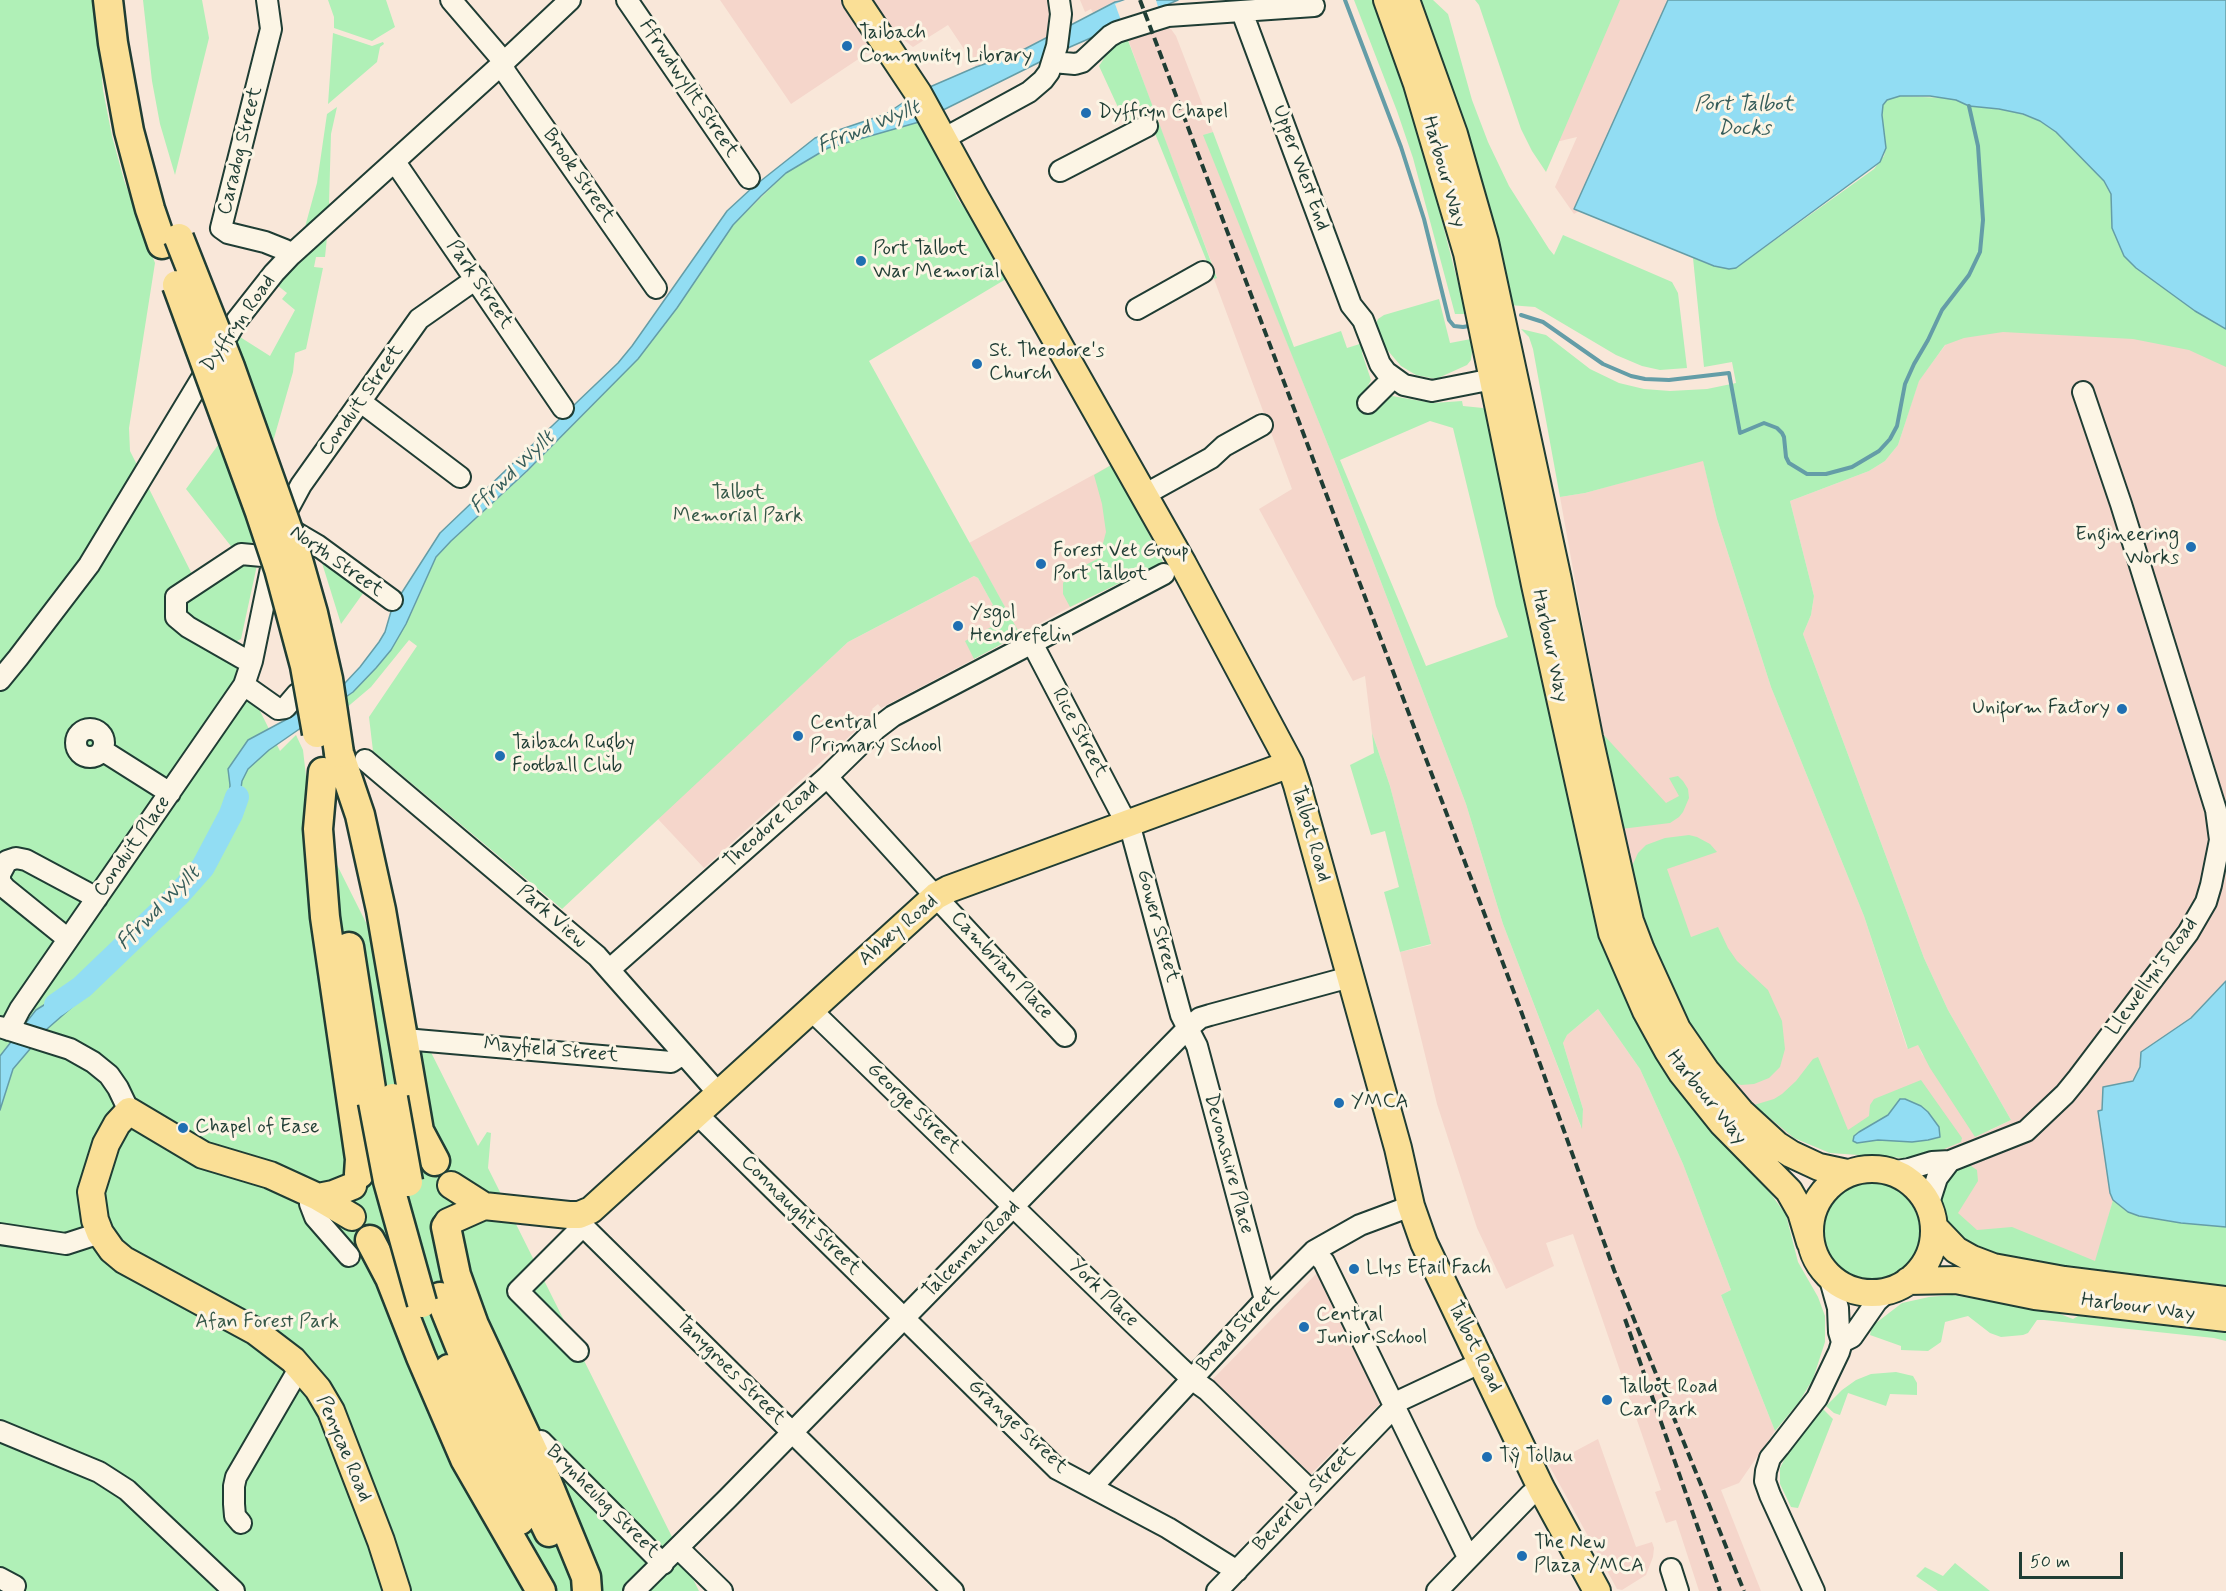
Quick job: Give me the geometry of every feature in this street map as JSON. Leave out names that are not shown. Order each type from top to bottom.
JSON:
[{"type":"highway","points":[[108,0],[113,43],[129,131],[150,209],[171,241]]},
{"type":"highway","points":[[128,0],[145,127],[167,208],[171,241],[279,569],[305,666],[337,760],[360,814],[381,910],[419,1131],[435,1161]]},
{"type":"highway","points":[[337,760],[383,1100],[388,1181],[431,1300],[448,1366],[557,1591]]},
{"type":"highway","points":[[337,760],[318,829],[325,917],[360,1159],[356,1180]]},
{"type":"highway","points":[[447,1225],[456,1275],[474,1325],[545,1477],[586,1577],[587,1591]]},
{"type":"highway","points":[[359,1248],[390,1278],[465,1459],[541,1591]]},
{"type":"highway","points":[[431,1300],[465,1359],[576,1591]]},
{"type":"main road","name":"Talbot Road","points":[[856,0],[918,93],[1144,495],[1290,764],[1424,1243],[1542,1488],[1597,1591]]},
{"type":"main road","name":"Harbour Way","points":[[1387,0],[1417,84],[1461,232],[1612,933],[1646,1011],[1682,1073],[1722,1123],[1789,1191],[1801,1212],[1810,1242]]},
{"type":"main road","name":"Harbour Way","points":[[1406,0],[1454,134],[1485,242],[1558,580],[1589,738],[1630,921],[1677,1029],[1706,1071],[1741,1112],[1777,1145],[1791,1154],[1819,1167],[1847,1173]]},
{"type":"main road","name":"Abbey Road","points":[[581,1221],[936,896],[949,889],[1290,764]]},
{"type":"main road","points":[[100,1233],[91,1207],[91,1192],[106,1144],[117,1124],[129,1110],[202,1155],[270,1175],[352,1217]]},
{"type":"main road","points":[[447,1225],[453,1204],[451,1185],[435,1161],[412,1150],[396,1150],[380,1155],[366,1164],[356,1180],[352,1217],[359,1248],[406,1251],[420,1248],[432,1241],[447,1225],[484,1206]]},
{"type":"main road","points":[[1864,1169],[1890,1172],[1912,1184],[1926,1199],[1931,1217],[1933,1242],[1921,1270],[1898,1286],[1872,1293],[1853,1290],[1828,1276],[1819,1264],[1810,1242],[1810,1225],[1814,1207],[1828,1186],[1847,1173],[1864,1169]]},
{"type":"main road","points":[[314,1196],[333,1194],[356,1180]]},
{"type":"main road","points":[[451,1185],[484,1206],[581,1221]]},
{"type":"main road","name":"Harbour Way","points":[[1931,1217],[1956,1250],[1971,1259],[1993,1267],[2064,1280],[2226,1300]]},
{"type":"main road","name":"Penycae Road","points":[[100,1233],[112,1250],[124,1260],[255,1331],[300,1367],[318,1389],[331,1411],[381,1541],[397,1591]]},
{"type":"main road","name":"Harbour Way","points":[[1898,1286],[1956,1280],[2035,1296],[2226,1318]]},
{"type":"street","name":"Caradog Street","points":[[267,0],[272,29],[221,228],[228,233],[265,242],[291,255]]},
{"type":"street","name":"Brook Street","points":[[451,0],[499,57],[506,73],[656,288]]},
{"type":"street","name":"Dyffryn Road","points":[[0,680],[89,565],[237,320],[274,273],[570,0]]},
{"type":"street","name":"Ffrwdwyllt Street","points":[[627,0],[749,178]]},
{"type":"street","points":[[943,139],[1029,92],[1043,80],[1054,59],[1059,31],[1059,0]]},
{"type":"street","points":[[1054,59],[1075,64],[1082,62],[1110,36],[1162,17],[1314,6]]},
{"type":"street","name":"Upper West End","points":[[1242,12],[1351,305],[1363,320],[1380,364],[1392,379]]},
{"type":"street","points":[[1060,171],[1147,126]]},
{"type":"street","name":"Park Street","points":[[395,162],[563,408]]},
{"type":"street","points":[[1137,309],[1203,272]]},
{"type":"street","name":"Conduit Street","points":[[252,661],[280,524],[301,485],[419,319],[476,279]]},
{"type":"street","points":[[1368,403],[1392,379],[1404,385],[1432,391],[1493,379]]},
{"type":"street","name":"Llewellyn's Road","points":[[1890,1172],[1932,1162],[1950,1161],[2026,1131],[2064,1094],[2194,923],[2206,902],[2216,863],[2220,832],[2216,810],[2083,392]]},
{"type":"street","points":[[361,402],[460,477]]},
{"type":"street","points":[[1144,495],[1211,458],[1224,446],[1262,425]]},
{"type":"street","name":"North Street","points":[[280,524],[317,545],[392,600]]},
{"type":"street","points":[[252,661],[244,659],[197,633],[176,617],[176,597],[241,554],[273,550]]},
{"type":"street","name":"Theodore Road","points":[[610,969],[893,716],[1164,574]]},
{"type":"street","name":"Rice Street","points":[[1032,643],[1127,824]]},
{"type":"street","name":"Conduit Place","points":[[10,1030],[20,1009],[244,685],[252,661]]},
{"type":"street","points":[[244,685],[278,709],[285,708],[297,694]]},
{"type":"street","points":[[102,750],[170,793]]},
{"type":"street","name":"Park View","points":[[337,760],[550,915],[610,969],[719,1094]]},
{"type":"street","name":"Cambrian Place","points":[[827,777],[1065,1036]]},
{"type":"street","name":"Gower Street","points":[[1127,824],[1132,834],[1181,1015],[1187,1029]]},
{"type":"street","points":[[68,939],[10,893],[0,882],[0,876],[7,861],[16,858],[26,860],[97,898]]},
{"type":"street","name":"Talcennau Road","points":[[634,1591],[792,1433],[1187,1029],[1200,1018],[1350,977]]},
{"type":"street","name":"George Street","points":[[811,1010],[1013,1208]]},
{"type":"street","name":"Devonshire Place","points":[[1187,1029],[1197,1046],[1265,1300]]},
{"type":"street","points":[[10,1030],[70,1049],[93,1062],[108,1075],[118,1088],[129,1110]]},
{"type":"street","name":"Mayfield Street","points":[[416,1040],[672,1062],[683,1054]]},
{"type":"street","name":"Connaught Street","points":[[697,1114],[904,1319]]},
{"type":"street","points":[[1931,1217],[1937,1178],[1950,1161]]},
{"type":"street","points":[[314,1196],[310,1204],[315,1217],[359,1248]]},
{"type":"street","name":"Broad Street","points":[[1092,1487],[1265,1300],[1314,1251],[1360,1225],[1412,1206]]},
{"type":"street","name":"York Place","points":[[1013,1208],[1312,1491]]},
{"type":"street","points":[[579,1351],[518,1291],[581,1221]]},
{"type":"street","name":"Tanygroes Street","points":[[581,1221],[953,1591]]},
{"type":"street","points":[[0,1234],[66,1244],[100,1233]]},
{"type":"street","points":[[1314,1251],[1324,1262],[1465,1551],[1470,1556]]},
{"type":"street","points":[[1828,1276],[1838,1308],[1839,1332],[1842,1342]]},
{"type":"street","points":[[1814,1591],[1770,1495],[1765,1481],[1766,1471],[1770,1458],[1817,1398],[1842,1342],[1851,1337],[1877,1301],[1898,1286]]},
{"type":"street","name":"Grange Street","points":[[904,1319],[1056,1469],[1168,1528],[1230,1564],[1237,1571]]},
{"type":"street","name":"Beverley Street","points":[[1216,1591],[1401,1400],[1482,1362]]},
{"type":"street","points":[[241,1523],[236,1516],[234,1504],[236,1477],[300,1367]]},
{"type":"street","points":[[0,1431],[99,1472],[127,1490],[234,1591]]},
{"type":"street","name":"Brynheulog Street","points":[[541,1441],[663,1564]]},
{"type":"street","points":[[1437,1591],[1530,1495],[1542,1488]]},
{"type":"street","points":[[678,1548],[722,1591]]},
{"type":"street","points":[[1671,1569],[1678,1591]]},
{"type":"shaded area","points":[[720,0],[1049,0],[1050,17],[1048,37],[1019,52],[976,67],[948,25],[913,47],[900,37],[875,48],[791,104]]},
{"type":"shaded area","points":[[1080,0],[1156,0],[1165,26],[1171,29],[1176,36],[1213,132],[1204,135],[1337,467],[1466,804],[1503,924],[1581,1127],[1583,1109],[1563,1043],[1567,1035],[1598,1009],[1640,1069],[1683,1164],[1731,1290],[1721,1295],[1775,1431],[1739,1483],[1721,1490],[1761,1591],[1699,1591],[1676,1520],[1666,1523],[1655,1492],[1661,1490],[1573,1234],[1546,1243],[1554,1266],[1506,1289],[1477,1228],[1437,1104],[1400,952],[1431,945],[1390,786],[1372,733],[1365,676],[1353,681],[1259,509],[1292,489],[1214,279],[1217,277],[1115,3],[1093,13],[1091,9],[1085,12]]},
{"type":"shaded area","points":[[1489,0],[1668,0],[1574,209],[1579,211],[1574,214],[1555,187],[1577,137],[1539,146]]},
{"type":"shaded area","points":[[2226,329],[2226,981],[2191,1018],[2157,1042],[2140,1058],[2136,1078],[2129,1082],[2122,1082],[2102,1110],[2098,1111],[2113,1200],[2096,1261],[2016,1264],[1939,1209],[1932,1154],[1903,1158],[1830,1153],[1794,1138],[1778,1127],[1719,1072],[1657,974],[1615,803],[1560,497],[1585,493],[1703,460],[1717,519],[1771,687],[1864,916],[1907,1048],[1918,1044],[1922,1054],[1989,1131],[2011,1120],[1948,1010],[1924,958],[1803,634],[1811,615],[1814,596],[1790,501],[1869,471],[1885,461],[1898,445],[1919,380],[1956,331]]},
{"type":"shaded area","points":[[1113,464],[1163,562],[1020,634],[969,543]]},
{"type":"shaded area","name":"Central Primary School","points":[[974,576],[978,578],[1012,639],[881,708],[878,704],[872,709],[875,713],[704,868],[657,818],[848,642]]},
{"type":"shaded area","name":"Central Junior School","points":[[1317,1273],[1381,1403],[1309,1476],[1211,1381]]},
{"type":"shaded area","points":[[1598,1439],[1636,1547],[1652,1542],[1654,1548],[1646,1575],[1622,1590],[1617,1589],[1549,1465]]},
{"type":"green space","name":"Afan Forest Park","points":[[0,0],[95,0],[103,90],[112,136],[124,180],[155,263],[129,428],[130,451],[200,590],[205,590],[228,576],[233,565],[248,559],[257,565],[241,639],[235,642],[225,641],[280,751],[296,735],[303,750],[310,811],[478,1146],[487,1132],[491,1133],[488,1168],[699,1591],[0,1591]]},
{"type":"green space","points":[[143,0],[202,0],[209,38],[175,175],[160,124],[152,81]]},
{"type":"green space","points":[[328,0],[386,0],[395,27],[372,41],[334,28],[334,17]]},
{"type":"green space","points":[[1354,0],[1372,0],[1421,140],[1466,314],[1455,314],[1413,158]]},
{"type":"green space","points":[[1418,0],[1433,0],[1448,14],[1472,100],[1488,142],[1509,186],[1549,249],[1554,255],[1563,235],[1672,282],[1678,293],[1687,368],[1660,370],[1642,366],[1616,355],[1535,307],[1509,305]]},
{"type":"green space","points":[[1475,0],[1620,0],[1546,172],[1521,129],[1479,5]]},
{"type":"green space","points":[[333,33],[372,46],[383,42],[384,44],[380,47],[377,62],[328,104]]},
{"type":"green space","points":[[1126,35],[1217,278],[1214,279],[1154,131],[1128,129],[1099,66],[1114,43]]},
{"type":"green space","points":[[1900,96],[1945,98],[1970,106],[2013,111],[2040,121],[2056,132],[2104,181],[2111,194],[2112,228],[2136,268],[2195,311],[2226,329],[2226,367],[2189,350],[2133,339],[2003,332],[1964,338],[1945,345],[1919,381],[1898,445],[1885,461],[1869,471],[1790,501],[1814,596],[1811,615],[1803,634],[1924,958],[1948,1010],[2011,1120],[1975,1137],[1930,1068],[1918,1045],[1908,1049],[1864,916],[1771,687],[1717,519],[1703,461],[1585,493],[1560,497],[1533,349],[1529,337],[1521,329],[1546,335],[1590,369],[1619,383],[1644,389],[1670,391],[1707,389],[1736,383],[1732,362],[1704,367],[1693,258],[1714,266],[1736,268],[1874,169],[1884,156],[1886,148],[1883,105],[1887,100]]},
{"type":"green space","points":[[337,107],[331,134],[329,203],[331,206],[306,229],[317,183],[327,114]]},
{"type":"green space","name":"Talbot Memorial Park","points":[[919,122],[957,198],[977,226],[1006,279],[869,361],[1020,634],[974,659],[965,641],[997,624],[989,608],[993,605],[978,578],[974,576],[848,642],[562,909],[373,751],[369,717],[417,646],[409,640],[371,687],[345,709],[345,698],[353,692],[411,614],[436,557],[527,472],[638,359],[677,308],[733,225],[786,173],[828,148]]},
{"type":"green space","points":[[1213,132],[1294,347],[1341,331],[1347,348],[1366,342],[1362,353],[1371,380],[1359,403],[1392,396],[1433,403],[1462,401],[1463,406],[1483,408],[1488,414],[1563,773],[1601,940],[1633,1011],[1665,1068],[1699,1116],[1771,1194],[1786,1215],[1798,1262],[1818,1297],[1825,1316],[1825,1342],[1813,1379],[1799,1402],[1775,1431],[1721,1295],[1731,1290],[1683,1164],[1640,1069],[1598,1009],[1567,1035],[1563,1043],[1583,1109],[1582,1129],[1503,924],[1466,804],[1337,467],[1203,135]],"holes":[[[1430,421],[1453,428],[1496,606],[1508,637],[1426,666],[1340,460]]]},
{"type":"green space","points":[[327,237],[325,257],[316,257],[314,267],[323,268],[306,349],[295,353],[293,372],[272,445],[234,345],[240,337],[270,356],[295,310],[282,299],[287,293],[277,285]]},
{"type":"green space","points":[[1439,299],[1450,343],[1471,339],[1472,351],[1471,360],[1467,365],[1436,379],[1416,375],[1401,366],[1377,338],[1375,326],[1378,319],[1384,315]]},
{"type":"green space","points":[[221,441],[256,541],[234,550],[186,489]]},
{"type":"green space","points":[[1113,464],[1163,562],[1070,607],[1063,594],[1063,583],[1072,572],[1099,558],[1106,532],[1102,504],[1094,475]]},
{"type":"green space","points":[[322,563],[364,592],[341,624]]},
{"type":"green space","points":[[1372,733],[1390,786],[1431,944],[1400,952],[1384,892],[1399,887],[1385,831],[1371,835],[1350,765],[1374,753]]},
{"type":"green space","points":[[1602,733],[1666,803],[1679,796],[1669,778],[1678,776],[1683,781],[1688,789],[1689,798],[1679,817],[1670,823],[1621,829]]},
{"type":"green space","points":[[1689,835],[1710,844],[1717,852],[1667,869],[1691,937],[1718,927],[1737,961],[1768,990],[1782,1021],[1785,1049],[1780,1067],[1769,1078],[1754,1084],[1741,1085],[1719,1072],[1668,997],[1629,877],[1638,853],[1646,845],[1665,838]]},
{"type":"green space","points":[[1818,1057],[1848,1130],[1869,1116],[1870,1105],[1874,1099],[1921,1080],[1962,1138],[1961,1142],[1932,1154],[1903,1158],[1830,1153],[1794,1138],[1754,1105],[1782,1094],[1796,1081],[1813,1059]],"holes":[[[1905,1099],[1937,1138],[1912,1142],[1878,1140],[1857,1143],[1853,1139],[1859,1132],[1888,1115],[1900,1100]]]},
{"type":"green space","points":[[1968,1164],[1977,1170],[1978,1181],[1958,1213],[1977,1230],[2012,1227],[2095,1261],[2113,1200],[2128,1212],[2139,1216],[2226,1227],[2226,1292],[2053,1270],[1969,1249],[1942,1219],[1939,1203],[1942,1184],[1954,1171]]},
{"type":"green space","points":[[1869,1182],[1888,1186],[1905,1197],[1916,1214],[1920,1233],[1916,1252],[1905,1269],[1888,1280],[1869,1284],[1850,1280],[1833,1269],[1822,1252],[1818,1233],[1822,1214],[1833,1197],[1850,1186]]},
{"type":"green space","points":[[1952,1295],[2060,1314],[2073,1319],[2078,1316],[2226,1333],[2226,1341],[2044,1320],[2037,1320],[2028,1333],[2023,1335],[2001,1337],[1990,1333],[1968,1316],[1945,1322],[1941,1342],[1928,1351],[1901,1350],[1901,1346],[1870,1335],[1872,1326],[1902,1303]]},
{"type":"green space","points":[[1896,1372],[1913,1376],[1917,1383],[1917,1395],[1890,1394],[1886,1406],[1848,1393],[1840,1415],[1826,1406],[1856,1380],[1871,1374]]},
{"type":"green space","points":[[1823,1409],[1833,1419],[1798,1508],[1791,1507],[1780,1484],[1780,1468],[1785,1458]]},
{"type":"green space","points":[[1955,1563],[1990,1591],[1938,1591],[1916,1576],[1925,1567],[1943,1576]]},
{"type":"water","points":[[1178,0],[1070,47],[919,122],[828,148],[786,173],[733,225],[677,308],[638,359],[527,471],[436,557],[406,624],[391,650],[376,668],[353,692],[269,750],[248,769],[242,781],[237,816],[230,829],[219,821],[229,805],[228,769],[248,740],[291,717],[345,683],[360,667],[385,632],[392,608],[440,533],[618,363],[727,211],[753,187],[815,138],[886,114],[932,86],[1019,52],[1115,2]]},
{"type":"water","name":"Port Talbot Docks","points":[[1668,0],[2226,0],[2226,329],[2195,311],[2136,268],[2124,256],[2112,228],[2111,194],[2104,181],[2056,132],[2040,121],[2023,114],[1969,106],[1956,100],[1930,96],[1900,96],[1887,100],[1883,105],[1882,115],[1886,148],[1880,162],[1736,268],[1714,266],[1574,209]]},
{"type":"water","points":[[2226,981],[2226,1227],[2181,1223],[2128,1212],[2113,1200],[2110,1193],[2098,1111],[2102,1110],[2103,1087],[2133,1081],[2140,1067],[2141,1052],[2191,1018]]},
{"type":"water","points":[[79,983],[87,994],[47,1029],[13,1069],[0,1110],[0,1056],[36,1010]]},
{"type":"water","points":[[1900,1099],[1921,1106],[1928,1112],[1939,1127],[1940,1137],[1912,1142],[1878,1140],[1857,1143],[1853,1141],[1854,1136],[1859,1132],[1888,1115]]},
{"type":"pier","points":[[1125,0],[1156,0],[1159,10],[1122,23],[1115,4]]},
{"type":"waterway","points":[[1345,0],[1401,147],[1424,219],[1449,320],[1454,326],[1469,326]]},
{"type":"waterway","points":[[1521,315],[1543,322],[1603,364],[1631,376],[1669,380],[1729,373],[1740,433],[1764,423],[1777,428],[1784,437],[1786,457],[1789,463],[1807,474],[1826,474],[1852,467],[1879,451],[1890,439],[1897,426],[1905,384],[1914,364],[1942,310],[1969,275],[1980,252],[1983,220],[1978,146],[1969,106]]},
{"type":"waterway","name":"Ffrwd Wyllt","points":[[56,1005],[82,987],[179,894],[203,867],[231,814],[237,797]]},
{"type":"railway","points":[[1140,0],[1521,1011],[1614,1270],[1744,1591]]},
{"type":"railway","points":[[1625,1319],[1720,1591]]},
{"type":"place","name":"Taibach Community Library","points":[[847,46]]},
{"type":"place","name":"Dyffryn Chapel","points":[[1086,113]]},
{"type":"place","name":"Port Talbot War Memorial","points":[[861,261]]},
{"type":"place","name":"St. Theodore's Church","points":[[977,364]]},
{"type":"place","name":"Engineering Works","points":[[2191,547]]},
{"type":"place","name":"Forest Vet Group Port Talbot","points":[[1041,564]]},
{"type":"place","name":"Ysgol Hendrefelin","points":[[958,626]]},
{"type":"place","name":"Uniform Factory","points":[[2122,709]]},
{"type":"place","name":"Central Primary School","points":[[798,736]]},
{"type":"place","name":"Taibach Rugby Football Club","points":[[500,756]]},
{"type":"place","name":"YMCA","points":[[1339,1103]]},
{"type":"place","name":"Chapel of Ease","points":[[183,1128]]},
{"type":"place","name":"Llys Efail Fach","points":[[1354,1269]]},
{"type":"place","name":"Central Junior School","points":[[1304,1327]]},
{"type":"place","name":"Talbot Road Car Park","points":[[1607,1400]]},
{"type":"place","name":"Tŷ Tollau","points":[[1487,1457]]},
{"type":"place","name":"The New Plaza YMCA","points":[[1522,1556]]}]
